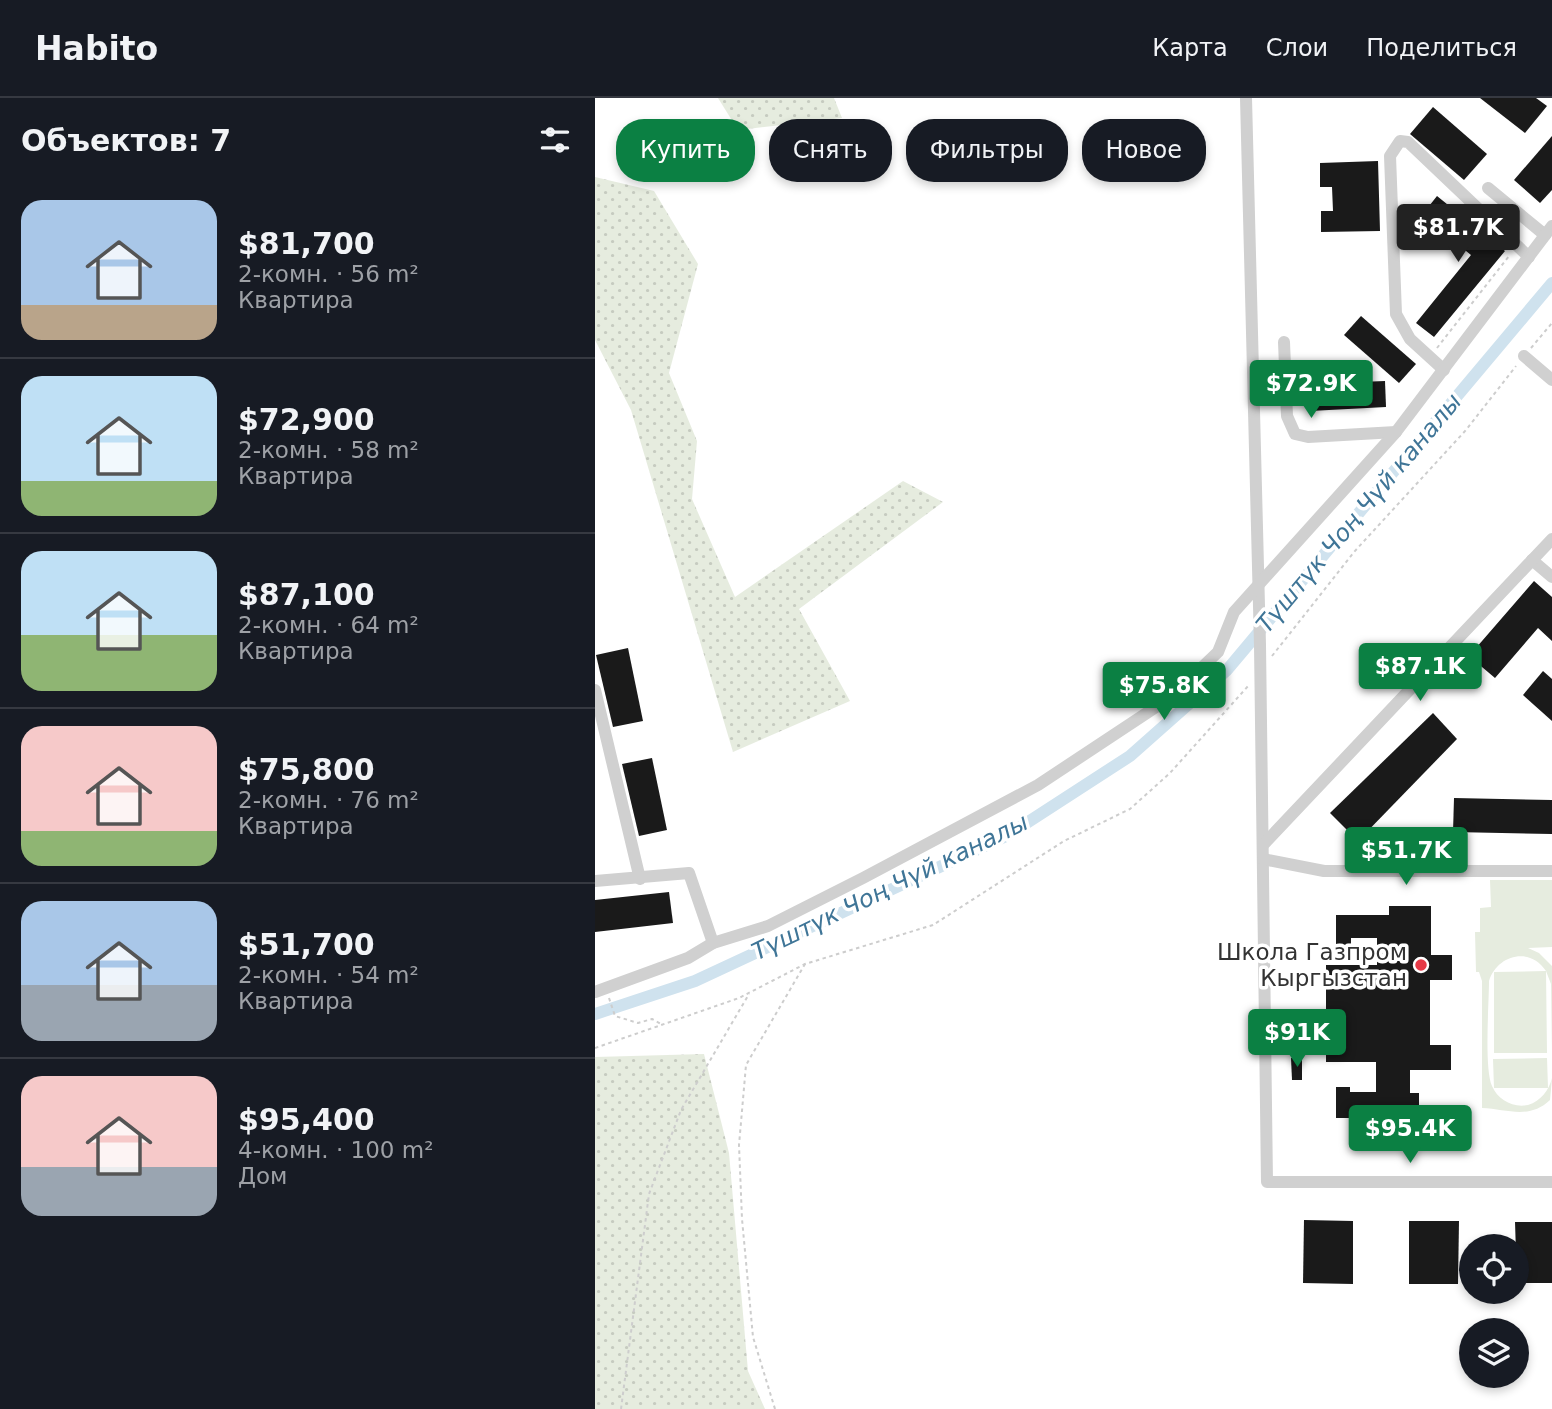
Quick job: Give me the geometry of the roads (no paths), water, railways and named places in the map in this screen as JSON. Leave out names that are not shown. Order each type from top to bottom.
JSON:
[{"type":"street","points":[[1247,98],[1260,617],[1267,1182],[1552,1182]]},
{"type":"street","points":[[1444,370],[1410,339],[1396,314],[1389,156],[1394,146],[1400,141],[1408,142],[1529,257]]},
{"type":"street","points":[[595,992],[676,964],[713,943],[768,926],[1038,785],[1171,697],[1218,652],[1234,612],[1396,432],[1549,231],[1488,188]]},
{"type":"street","points":[[1284,342],[1287,416],[1295,434],[1308,437],[1396,432]]},
{"type":"street","points":[[1524,356],[1552,380]]},
{"type":"street","points":[[1263,852],[1552,538]]},
{"type":"street","points":[[1532,560],[1552,577]]},
{"type":"street","points":[[595,690],[640,879]]},
{"type":"street","points":[[1263,852],[1324,871],[1552,871]]},
{"type":"street","points":[[595,881],[689,873],[713,943]]},
{"type":"waterway","name":"Түштүк Чоң Чүй каналы","points":[[595,1014],[695,981],[1008,835],[1130,756],[1227,670],[1552,283]]},
{"type":"place","name":"Школа Газпром Кыргызстан","points":[[1421,965]]}]
